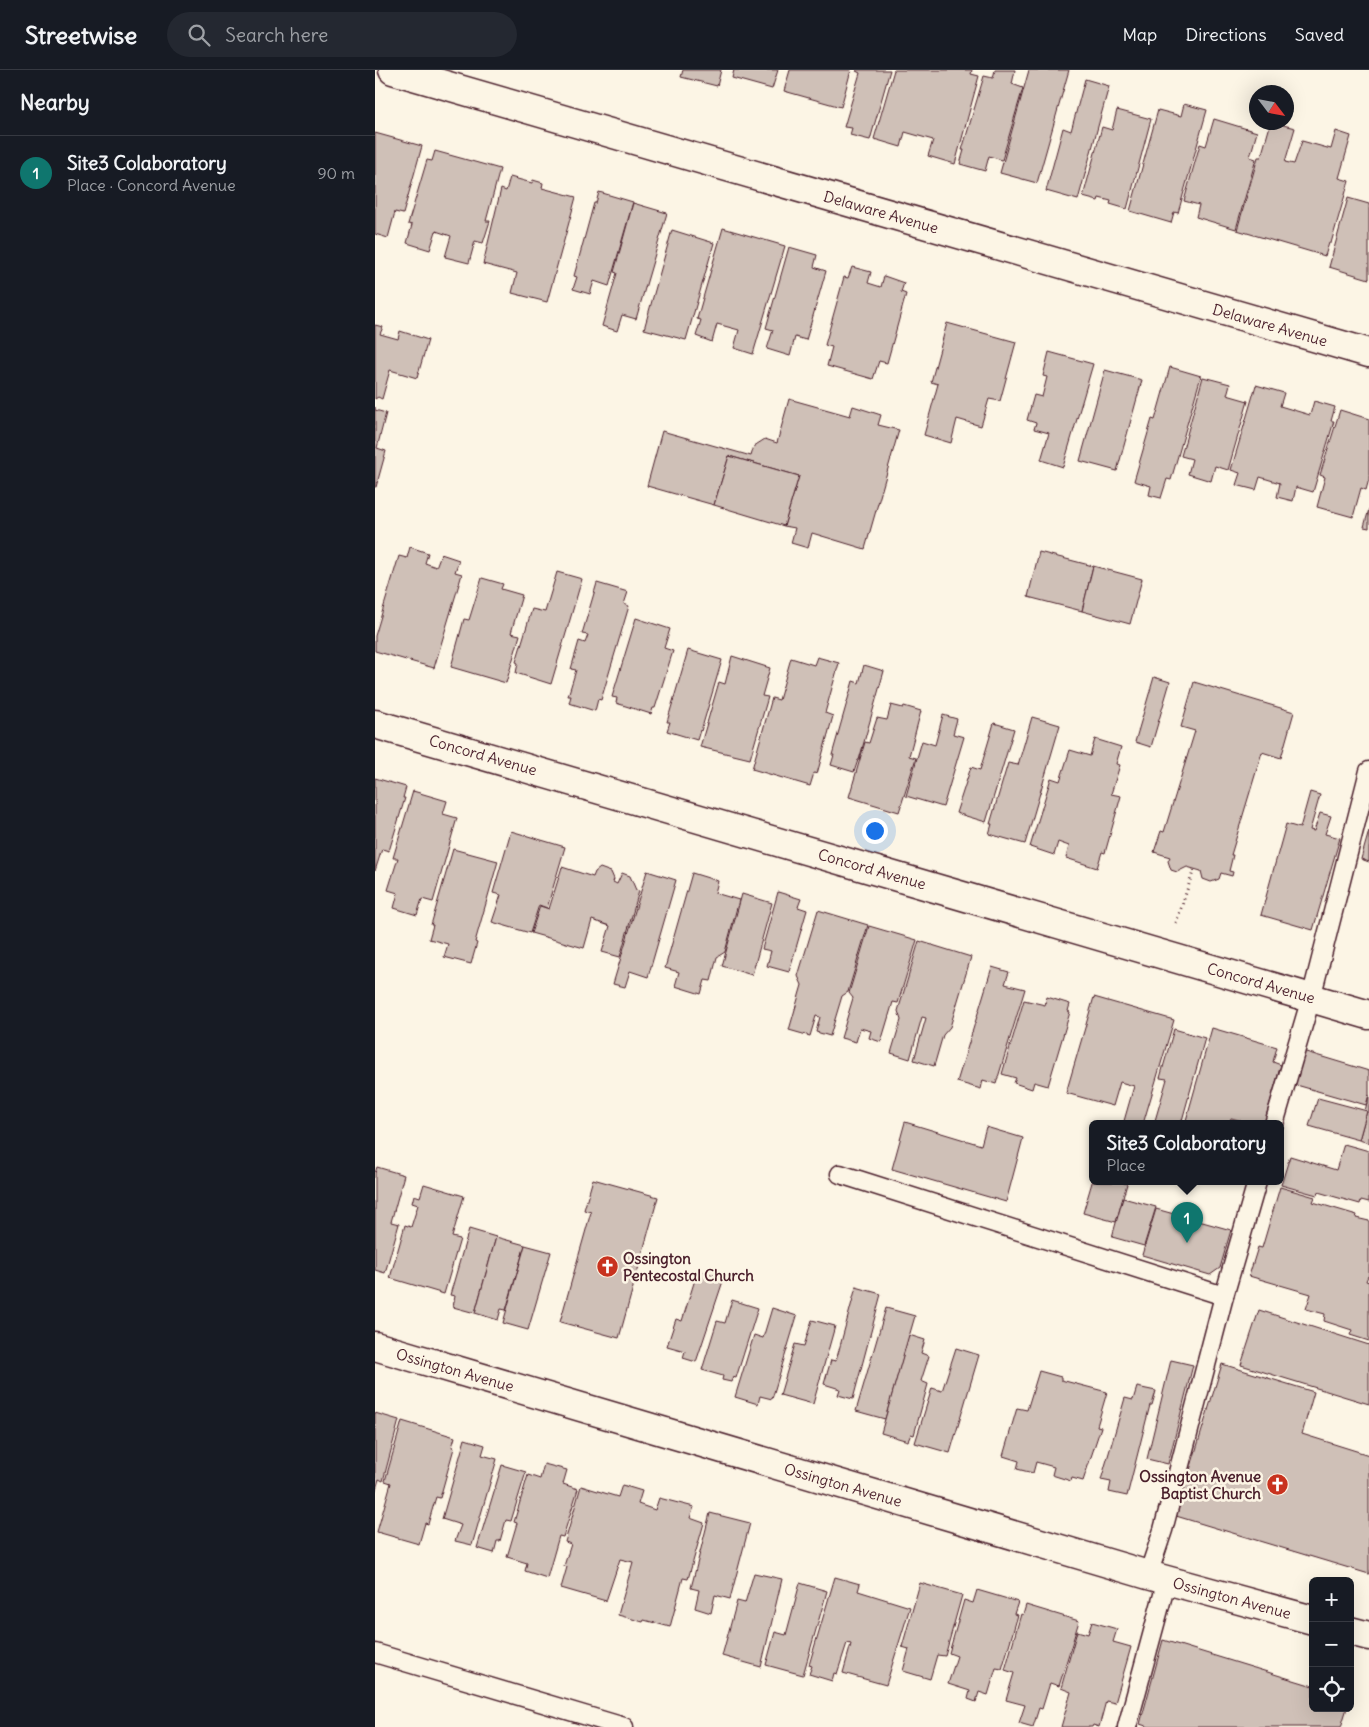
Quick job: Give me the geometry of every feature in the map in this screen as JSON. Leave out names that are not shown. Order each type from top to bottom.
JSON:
[{"type":"street","name":"Delaware Avenue","points":[[393,70],[1369,353]]},
{"type":"street","name":"Concord Avenue","points":[[375,724],[1369,1015]]},
{"type":"street","name":"Ossington Avenue","points":[[375,1346],[1158,1578],[1309,1619]]},
{"type":"street","points":[[1354,1631],[1369,1636]]},
{"type":"lane","points":[[1275,1120],[1311,998],[1369,771]]},
{"type":"lane","points":[[841,1174],[1224,1296]]},
{"type":"lane","points":[[1127,1727],[1158,1578],[1163,1530],[1224,1296],[1256,1185]]},
{"type":"lane","points":[[375,1653],[624,1727]]},
{"type":"path","points":[[1176,924],[1194,869]]},
{"type":"building","points":[[683,70],[721,70],[717,86],[681,77]]},
{"type":"building","points":[[734,70],[778,70],[772,89],[732,78]]},
{"type":"building","points":[[790,70],[851,70],[841,107],[784,91]]},
{"type":"building","points":[[857,70],[890,70],[870,140],[850,135],[852,128],[844,127],[860,73]]},
{"type":"building","points":[[894,70],[972,70],[971,74],[979,76],[955,164],[928,156],[933,140],[905,132],[901,147],[874,139]]},
{"type":"building","points":[[995,70],[1015,70],[1012,84],[1023,88],[1002,160],[989,156],[985,171],[960,164],[964,150],[962,150],[984,76],[993,78]]},
{"type":"building","points":[[1029,70],[1069,70],[1037,183],[1000,173]]},
{"type":"building","points":[[1085,79],[1109,86],[1078,200],[1046,191],[1063,128],[1071,131]]},
{"type":"building","points":[[1184,104],[1207,110],[1178,213],[1174,212],[1171,223],[1130,211],[1158,110],[1181,116]]},
{"type":"building","points":[[1117,110],[1151,119],[1127,209],[1110,204],[1111,201],[1099,198],[1098,201],[1083,197],[1102,127],[1112,130]]},
{"type":"building","points":[[1214,119],[1257,132],[1250,157],[1256,159],[1236,229],[1196,217],[1199,205],[1184,201],[1200,144],[1206,146]]},
{"type":"building","points":[[1295,128],[1285,162],[1294,164],[1302,141],[1331,149],[1336,131],[1351,136],[1339,178],[1349,181],[1331,243],[1329,243],[1325,256],[1237,230],[1258,157],[1261,157],[1269,130],[1294,130]]},
{"type":"building","points":[[375,133],[422,146],[403,214],[395,212],[388,238],[375,234]]},
{"type":"building","points":[[435,151],[500,169],[486,221],[490,221],[483,243],[475,241],[469,263],[445,257],[451,236],[436,231],[430,250],[407,243],[412,225],[408,224],[427,160],[432,161]]},
{"type":"building","points":[[510,177],[532,183],[533,180],[543,183],[542,188],[576,197],[547,302],[512,293],[517,273],[483,264],[501,189],[506,191]]},
{"type":"building","points":[[599,192],[633,202],[609,286],[594,281],[590,294],[573,289],[577,277],[574,276],[594,203],[596,203]]},
{"type":"building","points":[[1348,198],[1369,204],[1369,279],[1329,267]]},
{"type":"building","points":[[633,203],[667,213],[636,319],[622,315],[617,331],[602,326],[617,273],[614,272]]},
{"type":"building","points":[[723,228],[785,246],[753,354],[734,348],[739,330],[717,324],[712,342],[696,336],[701,320],[697,319]]},
{"type":"building","points":[[672,230],[714,243],[686,340],[644,329]]},
{"type":"building","points":[[789,247],[817,255],[814,267],[826,271],[806,340],[795,337],[790,356],[767,349],[773,330],[766,328]]},
{"type":"building","points":[[852,267],[871,272],[868,283],[881,287],[884,276],[904,283],[901,292],[906,294],[887,363],[879,361],[873,379],[827,366],[832,347],[825,345],[844,277],[848,278]]},
{"type":"building","points":[[947,323],[1016,342],[1000,401],[989,399],[981,426],[957,419],[951,443],[924,435],[938,384],[931,382]]},
{"type":"building","points":[[375,325],[383,327],[380,334],[398,339],[400,331],[428,340],[417,378],[390,370],[382,399],[378,397],[375,399]]},
{"type":"building","points":[[1049,352],[1093,364],[1063,467],[1041,460],[1049,433],[1034,429],[1036,423],[1027,420],[1034,395],[1042,397],[1047,377],[1043,376]]},
{"type":"building","points":[[1170,367],[1201,376],[1171,480],[1167,479],[1161,498],[1149,495],[1151,486],[1134,481],[1152,419],[1155,420]]},
{"type":"building","points":[[1105,370],[1142,380],[1117,471],[1080,461]]},
{"type":"building","points":[[1203,377],[1230,384],[1227,395],[1248,401],[1228,470],[1215,466],[1211,481],[1188,474],[1192,459],[1181,456]]},
{"type":"building","points":[[1256,385],[1284,393],[1280,406],[1310,415],[1314,401],[1335,407],[1331,421],[1334,421],[1313,492],[1296,487],[1293,501],[1277,497],[1280,483],[1260,477],[1256,490],[1236,485],[1240,473],[1231,470]]},
{"type":"building","points":[[789,399],[850,416],[853,406],[881,415],[878,425],[899,430],[865,549],[812,533],[808,548],[791,543],[795,528],[784,526],[799,476],[729,456],[714,505],[647,486],[662,431],[751,456],[754,446],[765,439],[777,443]]},
{"type":"building","points":[[375,410],[386,413],[377,448],[386,451],[376,487],[375,487]]},
{"type":"building","points":[[1340,410],[1369,419],[1369,479],[1366,490],[1361,488],[1353,517],[1317,507],[1325,477],[1320,475]]},
{"type":"building","points":[[729,456],[799,476],[784,526],[714,505]]},
{"type":"building","points":[[1369,509],[1369,528],[1364,527]]},
{"type":"building","points":[[410,547],[428,553],[425,563],[436,567],[441,554],[459,560],[455,572],[462,574],[434,668],[375,651],[375,636],[399,556],[407,558]]},
{"type":"building","points":[[1039,552],[1093,566],[1082,611],[1028,597]]},
{"type":"building","points":[[1093,566],[1142,579],[1130,624],[1082,611]]},
{"type":"building","points":[[557,572],[582,579],[551,684],[516,673],[518,663],[516,662],[532,609],[545,612]]},
{"type":"building","points":[[482,578],[503,584],[501,589],[522,595],[511,633],[520,635],[506,683],[451,667],[464,619],[469,620]]},
{"type":"building","points":[[597,583],[628,592],[624,604],[629,606],[601,700],[598,699],[595,711],[569,703],[571,696],[568,696],[576,670],[571,669],[579,641],[585,643],[588,635],[582,634]]},
{"type":"building","points":[[636,618],[670,629],[664,648],[673,651],[655,708],[653,708],[651,714],[616,703],[617,698],[612,697]]},
{"type":"building","points":[[688,650],[722,660],[697,740],[667,731],[670,722],[667,722]]},
{"type":"building","points":[[732,656],[770,668],[762,696],[768,697],[750,759],[700,747],[719,682],[725,684]]},
{"type":"building","points":[[817,657],[839,663],[825,713],[833,716],[817,774],[814,773],[810,786],[752,769],[772,698],[779,700],[791,658],[814,665]]},
{"type":"building","points":[[864,665],[884,671],[854,772],[831,765],[834,755],[832,755],[853,681],[859,683]]},
{"type":"building","points":[[1154,677],[1170,682],[1151,747],[1135,742]]},
{"type":"building","points":[[1194,682],[1294,712],[1281,758],[1262,752],[1231,855],[1233,855],[1229,871],[1233,872],[1232,876],[1221,873],[1219,879],[1211,882],[1203,879],[1201,871],[1187,867],[1177,872],[1171,870],[1168,861],[1170,857],[1154,852],[1161,831],[1164,832],[1195,731],[1181,727]]},
{"type":"building","points":[[891,705],[903,708],[904,706],[921,711],[909,756],[916,758],[899,812],[849,797],[865,742],[869,743],[877,718],[887,720]]},
{"type":"building","points":[[943,715],[957,719],[953,734],[964,737],[943,807],[906,796],[922,741],[935,745]]},
{"type":"building","points":[[1032,717],[1060,725],[1025,844],[989,834],[992,824],[990,824],[1008,763],[1018,765]]},
{"type":"building","points":[[994,723],[1014,729],[986,822],[956,813],[971,767],[980,770]]},
{"type":"building","points":[[1095,739],[1121,747],[1116,764],[1120,765],[1111,794],[1121,796],[1105,853],[1102,852],[1097,868],[1066,858],[1069,846],[1058,842],[1054,855],[1030,847],[1051,778],[1060,781],[1070,750],[1090,756]]},
{"type":"building","points":[[375,778],[406,787],[403,798],[405,798],[389,851],[382,849],[375,871]]},
{"type":"building","points":[[413,791],[447,801],[443,814],[457,818],[433,902],[422,899],[417,915],[394,908],[398,893],[388,890],[398,858],[393,858]]},
{"type":"building","points":[[1310,792],[1320,795],[1310,830],[1314,831],[1320,813],[1331,816],[1325,834],[1340,838],[1313,930],[1261,915],[1286,824],[1300,828]]},
{"type":"building","points":[[511,831],[565,847],[547,908],[539,905],[530,933],[492,922],[501,895],[493,893]]},
{"type":"building","points":[[1369,831],[1369,862],[1361,859]]},
{"type":"building","points":[[453,849],[498,861],[475,942],[477,943],[471,964],[444,957],[448,944],[429,939],[433,925],[431,925]]},
{"type":"building","points":[[562,867],[593,877],[600,868],[611,872],[614,879],[613,882],[617,884],[622,873],[630,876],[636,890],[639,891],[620,957],[602,952],[610,926],[592,920],[584,948],[531,933],[540,906],[549,909]]},
{"type":"building","points":[[647,871],[676,880],[648,977],[630,971],[625,987],[613,984]]},
{"type":"building","points":[[692,873],[718,881],[715,893],[739,900],[725,952],[717,957],[711,981],[705,980],[701,994],[675,986],[679,972],[665,968]]},
{"type":"building","points":[[778,892],[801,899],[798,907],[807,910],[789,972],[767,966],[771,951],[762,949]]},
{"type":"building","points":[[742,894],[772,903],[752,975],[722,966]]},
{"type":"building","points":[[818,910],[868,925],[848,992],[842,996],[830,1036],[816,1032],[820,1017],[816,1016],[810,1036],[789,1030],[802,985],[798,976]]},
{"type":"building","points":[[869,926],[917,940],[898,1003],[893,1002],[881,1042],[869,1038],[871,1031],[860,1028],[856,1042],[841,1038],[853,998],[849,993]]},
{"type":"building","points":[[919,941],[971,957],[950,1027],[943,1035],[934,1066],[914,1060],[926,1018],[922,1017],[910,1059],[891,1053],[901,1020],[898,1011]]},
{"type":"building","points":[[992,967],[1009,972],[1005,984],[1025,989],[996,1084],[983,1080],[981,1089],[957,1082]]},
{"type":"building","points":[[1047,997],[1070,1004],[1068,1011],[1070,1012],[1048,1086],[1034,1082],[1032,1089],[1014,1083],[1016,1078],[1002,1074],[1024,1000],[1045,1005]]},
{"type":"building","points":[[1094,997],[1174,1020],[1144,1120],[1124,1120],[1134,1086],[1120,1082],[1113,1106],[1066,1093]]},
{"type":"building","points":[[1212,1028],[1277,1047],[1273,1062],[1281,1065],[1265,1120],[1239,1120],[1231,1118],[1230,1120],[1186,1120]]},
{"type":"building","points":[[1174,1029],[1205,1038],[1182,1120],[1155,1120],[1167,1079],[1160,1078]]},
{"type":"building","points":[[1296,1049],[1369,1071],[1369,1095],[1366,1105],[1286,1082]]},
{"type":"building","points":[[1369,1095],[1369,1143],[1359,1140],[1367,1111],[1365,1111]]},
{"type":"building","points":[[1318,1098],[1367,1111],[1359,1140],[1309,1126]]},
{"type":"building","points":[[905,1122],[981,1145],[986,1127],[1023,1138],[1006,1202],[892,1169]]},
{"type":"building","points":[[1344,1144],[1369,1151],[1369,1202],[1361,1200],[1360,1204],[1318,1192],[1317,1195],[1281,1185],[1284,1185],[1284,1175],[1290,1156],[1336,1170]]},
{"type":"building","points":[[377,1167],[404,1175],[391,1222],[399,1224],[385,1273],[375,1270],[375,1173]]},
{"type":"building","name":"Ossington Pentecostal Church","points":[[593,1179],[658,1197],[619,1338],[560,1322],[591,1212],[584,1210]]},
{"type":"building","points":[[424,1184],[464,1196],[452,1237],[460,1239],[444,1294],[390,1278],[405,1225],[411,1227],[418,1205],[412,1203],[414,1195],[420,1197]]},
{"type":"building","points":[[1091,1185],[1127,1185],[1116,1222],[1083,1213]]},
{"type":"building","points":[[1280,1187],[1315,1197],[1313,1202],[1357,1215],[1356,1218],[1369,1221],[1369,1276],[1366,1281],[1369,1282],[1369,1341],[1350,1335],[1352,1330],[1324,1321],[1325,1314],[1306,1309],[1311,1294],[1249,1276],[1258,1247],[1262,1248]]},
{"type":"building","points":[[1123,1198],[1156,1207],[1144,1246],[1112,1237]]},
{"type":"building","points":[[1156,1209],[1231,1230],[1220,1268],[1210,1275],[1142,1255]]},
{"type":"building","points":[[469,1229],[496,1237],[475,1313],[453,1307],[455,1296],[450,1295]]},
{"type":"building","points":[[496,1237],[525,1245],[506,1310],[501,1309],[498,1320],[475,1313]]},
{"type":"building","points":[[525,1245],[551,1252],[528,1330],[503,1323]]},
{"type":"building","points":[[698,1270],[724,1278],[696,1362],[683,1358],[685,1351],[667,1346],[676,1319],[682,1321]]},
{"type":"building","points":[[856,1287],[881,1294],[853,1399],[838,1395],[840,1389],[824,1384],[831,1360],[836,1361]]},
{"type":"building","points":[[732,1300],[758,1308],[736,1378],[733,1377],[731,1382],[722,1380],[723,1376],[702,1370],[717,1321],[725,1323]]},
{"type":"building","points":[[772,1308],[797,1316],[772,1399],[760,1396],[758,1404],[735,1397],[754,1335],[763,1338]]},
{"type":"building","points":[[886,1308],[915,1316],[885,1419],[856,1411]]},
{"type":"building","points":[[1259,1310],[1369,1345],[1369,1404],[1241,1365]]},
{"type":"building","points":[[812,1320],[835,1326],[813,1404],[780,1395],[795,1344],[804,1346]]},
{"type":"building","points":[[909,1335],[925,1340],[921,1353],[929,1356],[921,1381],[928,1384],[914,1435],[911,1434],[908,1441],[881,1433]]},
{"type":"building","points":[[956,1348],[979,1355],[950,1453],[915,1443],[932,1388],[942,1391]]},
{"type":"building","points":[[1171,1360],[1193,1365],[1168,1464],[1147,1459]]},
{"type":"building","name":"Ossington Avenue Baptist Church","points":[[1222,1364],[1314,1392],[1302,1434],[1369,1455],[1369,1574],[1176,1516]]},
{"type":"building","points":[[1039,1371],[1061,1377],[1061,1380],[1107,1392],[1097,1426],[1101,1427],[1083,1481],[1072,1478],[1071,1481],[1052,1475],[1054,1467],[1036,1462],[1033,1473],[1017,1469],[1019,1461],[1003,1456],[1017,1408],[1027,1410]]},
{"type":"building","points":[[1137,1387],[1156,1391],[1152,1405],[1150,1405],[1127,1496],[1109,1492],[1111,1482],[1101,1480],[1125,1398],[1133,1400]]},
{"type":"building","points":[[375,1413],[399,1420],[383,1481],[379,1479],[375,1493]]},
{"type":"building","points":[[402,1421],[455,1437],[452,1447],[454,1448],[440,1498],[436,1497],[428,1524],[425,1523],[419,1544],[377,1532],[391,1483],[385,1481]]},
{"type":"building","points":[[465,1439],[485,1445],[482,1455],[497,1459],[472,1545],[455,1541],[461,1525],[442,1519]]},
{"type":"building","points":[[544,1464],[567,1470],[563,1484],[578,1489],[563,1537],[559,1536],[547,1578],[525,1571],[527,1563],[507,1557],[517,1523],[514,1522],[528,1475],[540,1479]]},
{"type":"building","points":[[502,1465],[526,1472],[511,1521],[506,1520],[500,1541],[497,1541],[494,1553],[477,1548]]},
{"type":"building","points":[[622,1485],[642,1491],[638,1504],[655,1510],[659,1498],[694,1507],[690,1518],[704,1523],[688,1579],[683,1578],[670,1627],[618,1615],[633,1562],[620,1559],[606,1601],[561,1588],[567,1567],[564,1566],[571,1544],[565,1542],[581,1486],[618,1497]]},
{"type":"building","points":[[710,1513],[750,1523],[730,1599],[715,1595],[711,1613],[695,1608],[699,1590],[691,1588]]},
{"type":"building","points":[[754,1573],[782,1579],[761,1667],[722,1656],[737,1601],[745,1603]]},
{"type":"building","points":[[835,1577],[860,1584],[858,1591],[910,1607],[886,1685],[843,1673],[851,1644],[847,1643],[837,1674],[834,1673],[832,1681],[809,1674],[812,1666],[809,1665]]},
{"type":"building","points":[[800,1583],[827,1591],[803,1675],[766,1665],[775,1632],[786,1635]]},
{"type":"building","points":[[920,1583],[962,1595],[945,1656],[937,1655],[930,1679],[903,1671],[909,1649],[902,1647]]},
{"type":"building","points":[[977,1590],[1018,1602],[1014,1614],[1018,1615],[1002,1669],[996,1668],[988,1695],[979,1692],[976,1702],[968,1699],[970,1691],[948,1684],[957,1656],[949,1653],[964,1600],[973,1603]]},
{"type":"building","points":[[1026,1605],[1079,1621],[1059,1686],[1050,1683],[1042,1709],[1039,1708],[1033,1727],[1019,1723],[1025,1705],[1006,1700],[1014,1673],[1005,1670],[1021,1614],[1023,1615]]},
{"type":"building","points":[[1092,1622],[1117,1629],[1113,1642],[1131,1647],[1115,1703],[1106,1701],[1099,1727],[1093,1725],[1092,1727],[1061,1727],[1071,1692],[1061,1688],[1077,1631],[1088,1634]]},
{"type":"building","points":[[1163,1640],[1309,1685],[1309,1712],[1346,1712],[1341,1727],[1149,1727],[1140,1724]]},
{"type":"place","name":"Site3 Colaboratory","points":[[1187,1243]]},
{"type":"place","name":"Ossington Pentecostal Church","points":[[607,1267]]},
{"type":"place","name":"Ossington Avenue Baptist Church","points":[[1277,1485]]}]
